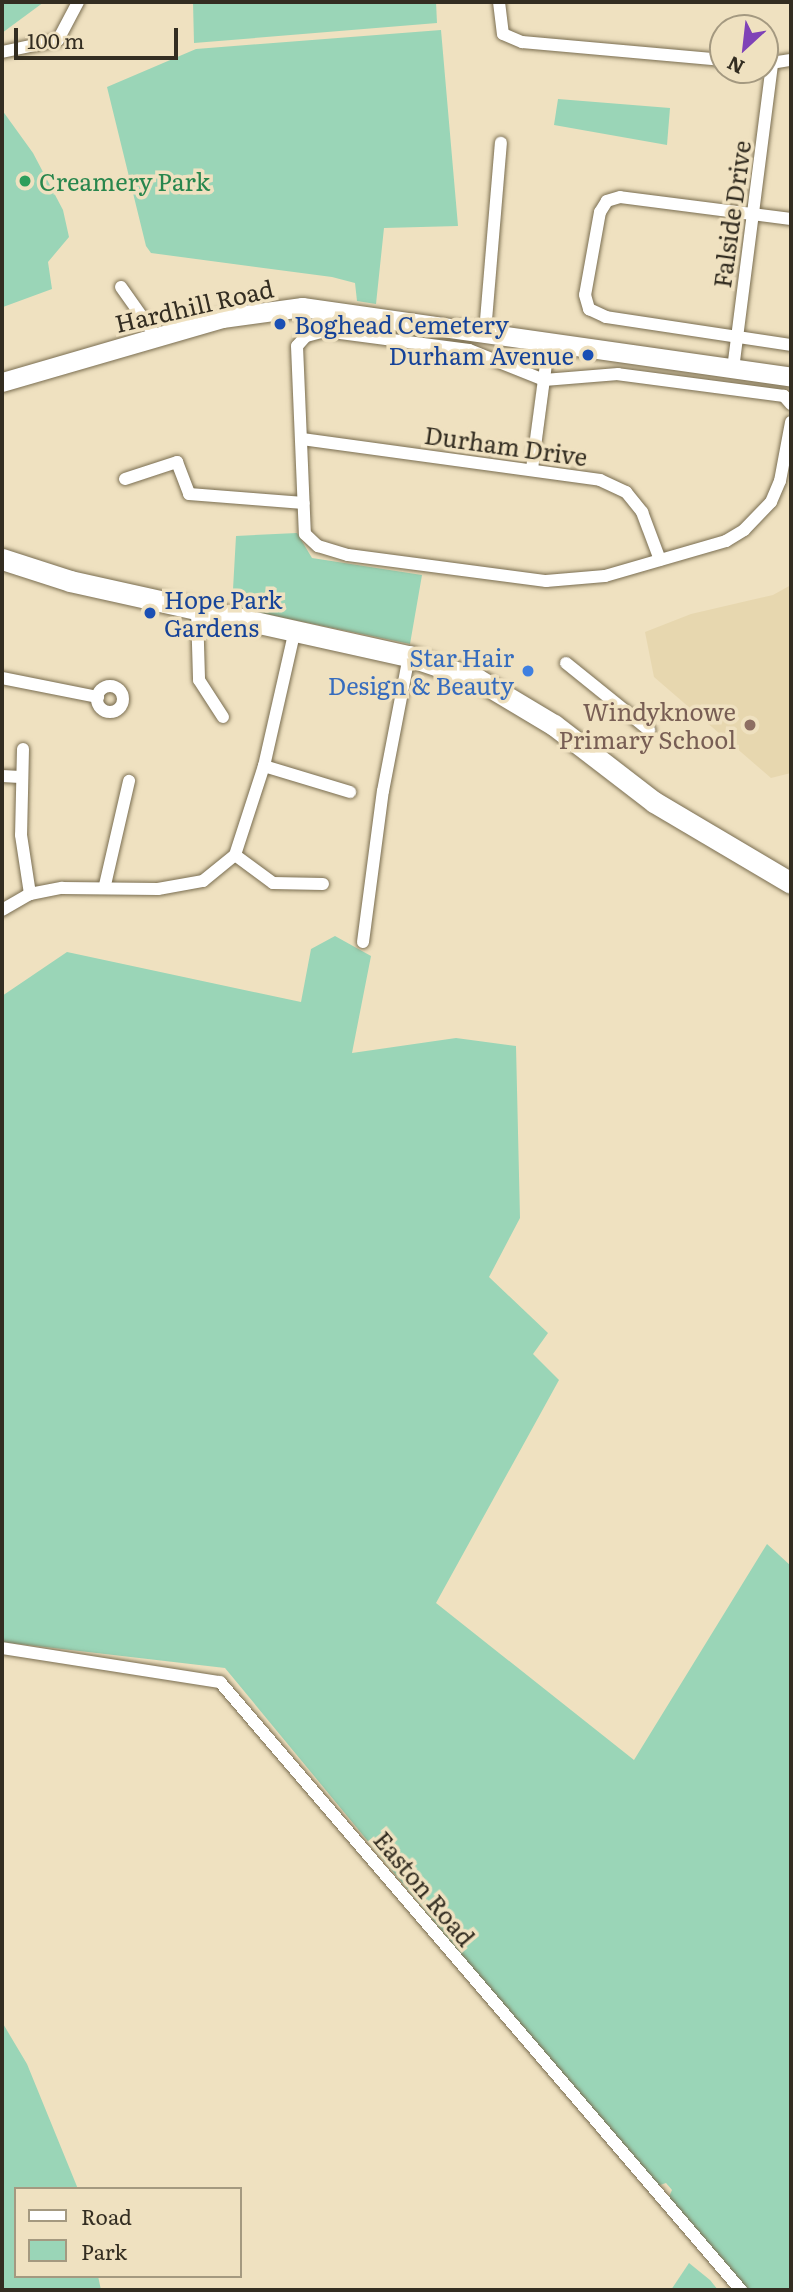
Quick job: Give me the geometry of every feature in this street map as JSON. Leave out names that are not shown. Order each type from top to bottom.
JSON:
[{"type":"main road","name":"Hardhill Road","points":[[2,382],[155,335],[302,307],[791,377]]},
{"type":"main road","points":[[2,559],[197,611],[294,634],[410,656],[477,679],[514,699],[654,802],[791,883]]},
{"type":"street","points":[[2,52],[58,40],[78,2]]},
{"type":"street","points":[[499,2],[503,34],[522,42],[709,59]]},
{"type":"street","name":"Falside Drive","points":[[733,369],[767,84]]},
{"type":"street","points":[[485,332],[501,143]]},
{"type":"street","points":[[791,219],[620,197],[607,201],[600,212],[585,295],[589,309],[606,317],[791,345]]},
{"type":"street","points":[[121,287],[155,335]]},
{"type":"street","points":[[788,400],[618,374],[544,380],[469,350],[325,331],[306,336],[297,346],[305,534],[318,546],[348,555],[577,582],[726,541],[759,515],[780,481],[791,422]]},
{"type":"street","points":[[532,469],[549,341]]},
{"type":"street","name":"Durham Drive","points":[[302,439],[600,480],[625,492],[642,512],[660,560]]},
{"type":"street","points":[[125,479],[177,462],[189,494],[304,503]]},
{"type":"street","points":[[197,611],[199,680],[223,717]]},
{"type":"street","points":[[2,909],[30,894],[105,885],[158,889],[203,881],[235,855],[264,766],[294,634]]},
{"type":"street","points":[[363,942],[383,791],[410,656]]},
{"type":"street","points":[[565,663],[649,730]]},
{"type":"street","points":[[2,678],[98,697]]},
{"type":"street","points":[[23,749],[20,777],[30,894]]},
{"type":"street","points":[[264,766],[350,792]]},
{"type":"street","points":[[2,776],[20,777]]},
{"type":"street","points":[[105,885],[129,781]]},
{"type":"street","points":[[235,855],[273,883],[323,884]]},
{"type":"street","name":"Easton Road","points":[[2,1648],[220,1682],[741,2290]]},
{"type":"shaded area","name":"Windyknowe Primary School","points":[[791,585],[791,773],[771,778],[654,677],[645,632],[691,614],[773,595]]},
{"type":"green space","points":[[2,2],[44,2],[2,33]]},
{"type":"green space","points":[[193,2],[436,2],[437,23],[194,43]]},
{"type":"green space","points":[[441,30],[458,226],[384,228],[376,304],[357,301],[355,283],[332,277],[151,253],[146,246],[107,87],[196,49]]},
{"type":"green space","points":[[558,99],[670,108],[667,145],[554,125]]},
{"type":"green space","name":"Creamery Park","points":[[2,110],[33,153],[63,210],[69,237],[48,262],[52,289],[3,307]]},
{"type":"green space","points":[[297,533],[312,558],[422,575],[410,644],[232,607],[236,536]]},
{"type":"green space","points":[[335,936],[371,956],[352,1053],[456,1038],[516,1046],[520,1218],[489,1277],[548,1333],[533,1354],[559,1380],[436,1603],[634,1760],[767,1544],[791,1566],[791,2290],[748,2290],[737,2281],[668,2199],[672,2190],[666,2183],[657,2186],[560,2074],[225,1668],[2,1642],[2,996],[67,952],[301,1002],[311,949]]},
{"type":"green space","points":[[2,2022],[27,2064],[77,2187],[14,2187],[14,2278],[98,2278],[101,2290],[2,2290]]},
{"type":"green space","points":[[689,2263],[710,2280],[718,2290],[671,2290]]},
{"type":"place","name":"Creamery Park","points":[[25,181]]},
{"type":"place","name":"Boghead Cemetery","points":[[280,324]]},
{"type":"place","name":"Durham Avenue","points":[[588,355]]},
{"type":"place","name":"Hope Park Gardens","points":[[150,613]]},
{"type":"place","name":"Star Hair Design & Beauty","points":[[528,671]]},
{"type":"place","name":"Windyknowe Primary School","points":[[750,725]]}]
